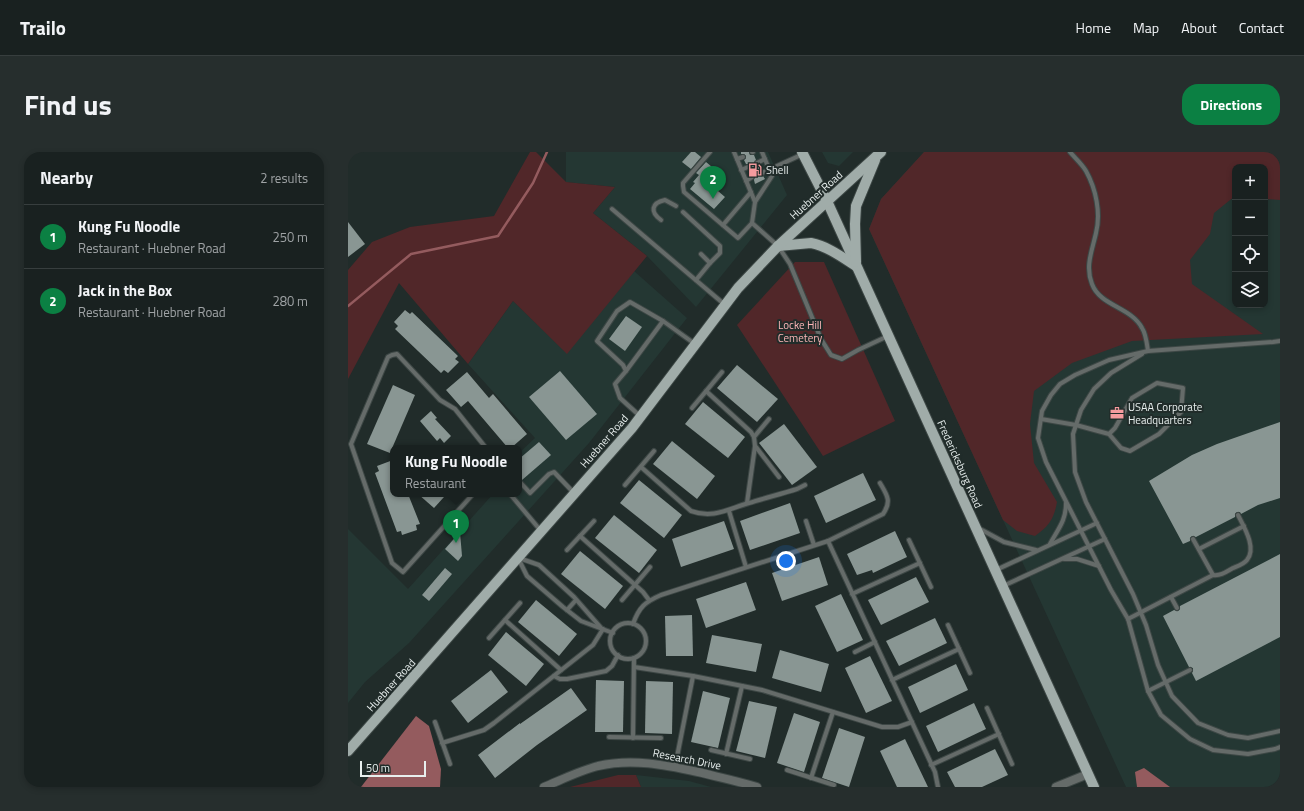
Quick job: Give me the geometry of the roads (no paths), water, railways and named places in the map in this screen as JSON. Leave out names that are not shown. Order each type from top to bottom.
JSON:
[{"type":"main road","name":"Fredericksburg Road","points":[[804,153],[1094,787]]},
{"type":"main road","name":"Huebner Road","points":[[348,751],[640,417],[738,288],[778,246],[876,154]]},
{"type":"main road","points":[[856,266],[856,206],[876,154]]},
{"type":"main road","points":[[778,246],[815,244],[840,256],[856,266]]},
{"type":"street","name":"Research Drive","points":[[544,787],[574,774],[598,766],[650,763],[733,780],[757,787]]},
{"type":"street","points":[[1056,787],[1088,774]]},
{"type":"lane","points":[[710,152],[683,183],[684,192],[738,238],[752,223],[755,202],[772,176],[762,152]]},
{"type":"lane","points":[[734,152],[755,202]]},
{"type":"lane","points":[[1070,152],[1086,170],[1095,192],[1098,212],[1096,232],[1090,255],[1089,272],[1092,286],[1103,299],[1134,318],[1142,327],[1148,351]]},
{"type":"lane","points":[[762,173],[804,153]]},
{"type":"lane","points":[[737,159],[743,157]]},
{"type":"lane","points":[[757,163],[765,159]]},
{"type":"lane","points":[[741,170],[748,167]]},
{"type":"lane","points":[[746,180],[752,177]]},
{"type":"lane","points":[[723,225],[751,192]]},
{"type":"lane","points":[[661,220],[653,212],[654,206],[665,200],[676,206]]},
{"type":"lane","points":[[612,209],[725,305]]},
{"type":"lane","points":[[683,212],[720,246],[720,253],[696,280]]},
{"type":"lane","points":[[752,223],[778,246],[790,264],[821,339],[831,354],[842,359],[888,336]]},
{"type":"lane","points":[[701,254],[710,263]]},
{"type":"lane","points":[[626,371],[622,364],[597,341],[617,310],[630,302],[663,321],[696,344]]},
{"type":"lane","points":[[640,417],[620,398],[615,384],[663,321]]},
{"type":"lane","points":[[1280,341],[1148,351],[1109,360],[1075,375],[1060,384],[1051,395],[1042,412],[1038,438],[1046,462],[1128,619],[1148,691],[1161,715],[1190,739],[1213,750],[1248,754],[1280,747]]},
{"type":"lane","points":[[1148,351],[1111,373],[1094,389],[1081,410],[1073,434],[1075,472],[1086,502],[1141,613],[1158,665],[1172,696],[1198,723],[1228,735],[1248,738],[1280,731]]},
{"type":"lane","points":[[470,497],[403,572],[392,563],[351,444],[388,357],[392,354],[397,354],[440,400],[455,409],[484,445]]},
{"type":"lane","points":[[692,408],[722,372]]},
{"type":"lane","points":[[1041,419],[1076,424],[1109,434],[1121,448],[1130,451],[1159,434],[1181,412],[1183,388],[1157,383],[1132,398],[1115,428],[1109,434]]},
{"type":"lane","points":[[706,391],[751,432],[754,438],[755,446],[747,503]]},
{"type":"lane","points":[[754,438],[770,419]]},
{"type":"lane","points":[[755,446],[779,477]]},
{"type":"lane","points":[[625,485],[654,451]]},
{"type":"lane","points":[[641,467],[691,510],[701,514],[728,511],[747,503],[797,489],[805,485]]},
{"type":"lane","points":[[522,484],[530,493],[549,474],[554,472],[574,493]]},
{"type":"lane","points":[[633,624],[639,610],[649,600],[828,541],[883,514],[887,508],[888,502],[887,496],[880,483]]},
{"type":"lane","points":[[513,497],[541,531]]},
{"type":"lane","points":[[1050,544],[1063,522],[1066,512],[1066,501]]},
{"type":"lane","points":[[728,511],[746,567]]},
{"type":"lane","points":[[1128,619],[1213,575],[1219,576],[1247,561],[1250,554],[1250,542],[1238,515]]},
{"type":"lane","points":[[806,520],[814,545]]},
{"type":"lane","points":[[567,550],[594,521]]},
{"type":"lane","points":[[995,570],[1097,523]]},
{"type":"lane","points":[[1199,549],[1244,526]]},
{"type":"lane","points":[[976,527],[1004,542],[1037,550]]},
{"type":"lane","points":[[580,536],[643,592],[649,600]]},
{"type":"lane","points":[[1003,586],[1105,539]]},
{"type":"lane","points":[[1193,539],[1213,575]]},
{"type":"lane","points":[[909,540],[931,587]]},
{"type":"lane","points":[[828,541],[935,772],[937,787]]},
{"type":"lane","points":[[518,557],[539,565],[576,600],[603,629]]},
{"type":"lane","points":[[518,557],[527,576],[567,610],[581,621],[612,633]]},
{"type":"lane","points":[[1062,559],[1077,558],[1099,566]]},
{"type":"lane","points":[[852,594],[920,563]]},
{"type":"lane","points":[[622,600],[650,567]]},
{"type":"lane","points":[[1171,597],[1177,608]]},
{"type":"lane","points":[[567,610],[576,600]]},
{"type":"lane","points":[[489,638],[520,603]]},
{"type":"lane","points":[[505,620],[562,670]]},
{"type":"lane","points":[[623,624],[633,624],[644,632],[646,642],[643,651],[640,654],[634,658],[627,658],[618,655],[612,648],[611,638],[615,629],[623,624]]},
{"type":"lane","points":[[948,625],[970,673]]},
{"type":"lane","points":[[442,742],[484,730],[593,645],[603,629]]},
{"type":"lane","points":[[855,652],[875,642]]},
{"type":"lane","points":[[892,680],[959,649]]},
{"type":"lane","points":[[554,676],[560,679],[567,679],[606,671],[612,666],[618,655]]},
{"type":"lane","points":[[633,738],[634,658]]},
{"type":"lane","points":[[634,667],[693,676],[762,690],[882,727],[898,727],[912,722]]},
{"type":"lane","points":[[1148,691],[1190,670]]},
{"type":"lane","points":[[675,767],[693,676]]},
{"type":"lane","points":[[726,754],[742,686]]},
{"type":"lane","points":[[987,708],[1012,764]]},
{"type":"lane","points":[[810,778],[833,712]]},
{"type":"lane","points":[[435,722],[450,764]]},
{"type":"lane","points":[[931,765],[999,734]]},
{"type":"lane","points":[[609,737],[661,738]]},
{"type":"lane","points":[[711,750],[750,759]]},
{"type":"lane","points":[[787,770],[834,785]]},
{"type":"waterway","points":[[348,306],[411,254],[498,236],[533,183],[547,152]]},
{"type":"place","name":"Shell","points":[[755,170]]},
{"type":"place","name":"Jack in the Box","points":[[713,199]]},
{"type":"place","name":"USAA Corporate Headquarters","points":[[1117,413]]},
{"type":"place","name":"Kung Fu Noodle","points":[[456,543]]},
{"type":"park label","name":"Locke Hill Cemetery","points":[[800,331]]}]
